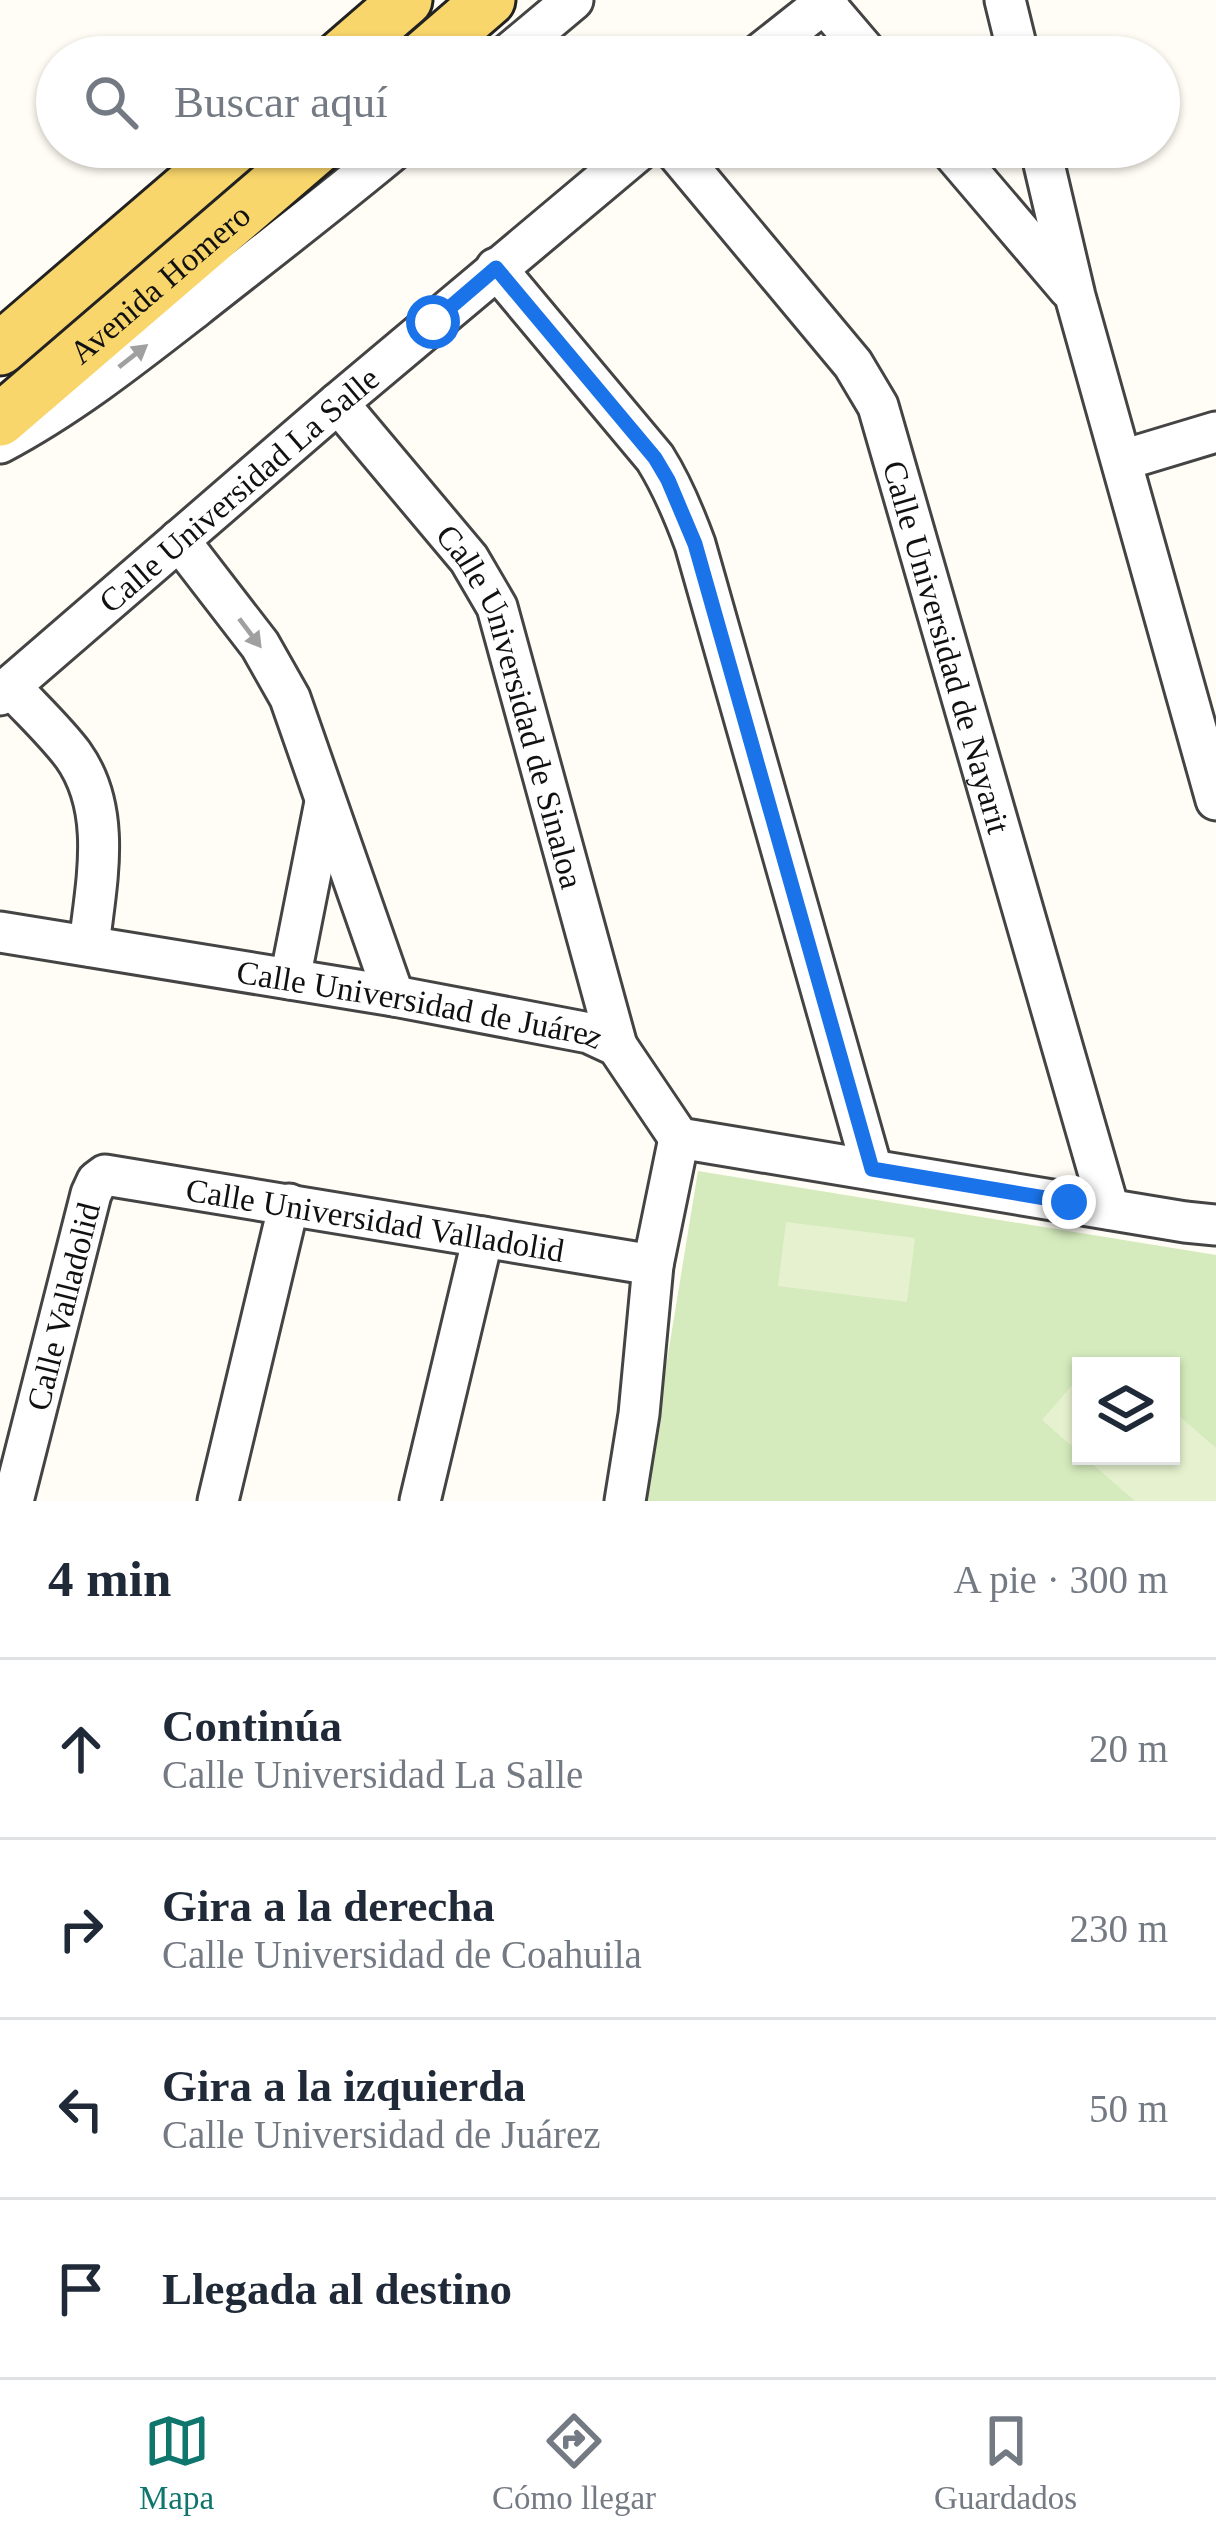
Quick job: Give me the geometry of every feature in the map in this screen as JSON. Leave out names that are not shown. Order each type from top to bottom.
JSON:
[{"type":"main road","points":[[364,36],[406,0]]},
{"type":"main road","points":[[448,36],[490,0]]},
{"type":"main road","name":"Avenida Homero","points":[[0,349],[211,168]]},
{"type":"main road","name":"Avenida Homero","points":[[0,421],[294,168]]},
{"type":"street","points":[[530,36],[573,0]]},
{"type":"street","points":[[1005,0],[1014,36]]},
{"type":"street","points":[[783,36],[826,2],[853,36]]},
{"type":"street","points":[[0,443],[120,366],[372,168]]},
{"type":"street","name":"Calle Universidad La Salle","points":[[5,690],[617,168]]},
{"type":"street","name":"Calle Universidad de Nayarit","points":[[690,168],[854,364],[878,406],[1109,1209]]},
{"type":"street","points":[[966,168],[1075,296]]},
{"type":"street","points":[[1045,168],[1075,296],[1216,800]]},
{"type":"street","points":[[496,268],[655,458],[684,514],[872,1169]]},
{"type":"street","name":"Calle Universidad de Sinaloa","points":[[338,403],[469,560],[497,607],[616,1046]]},
{"type":"street","points":[[1123,460],[1216,432]]},
{"type":"street","points":[[179,540],[260,645],[278,676],[302,727],[394,996]]},
{"type":"street","points":[[5,690],[73,755],[94,801],[99,851],[89,946]]},
{"type":"street","points":[[290,979],[326,796]]},
{"type":"street","name":"Calle Universidad de Juárez","points":[[0,932],[589,1033],[616,1046],[679,1138]]},
{"type":"street","points":[[626,1501],[653,1265],[679,1138],[1216,1225]]},
{"type":"street","name":"Calle Universidad Valladolid","points":[[97,1181],[113,1174],[653,1265]]},
{"type":"street","name":"Calle Valladolid","points":[[14,1501],[97,1181]]},
{"type":"street","points":[[218,1501],[289,1204]]},
{"type":"street","points":[[420,1501],[483,1237]]},
{"type":"green space","points":[[698,1171],[1216,1255],[1216,1501],[644,1501]]},
{"type":"green space","points":[[786,1222],[915,1238],[907,1302],[778,1286]]},
{"type":"green space","points":[[1072,1385],[1072,1446],[1042,1420]]},
{"type":"green space","points":[[1180,1417],[1216,1448],[1216,1501],[1135,1501],[1093,1465],[1180,1465]]},
{"type":"route","points":[[433,322],[496,268],[655,458],[668,480],[695,544],[872,1169],[1069,1202]]}]
